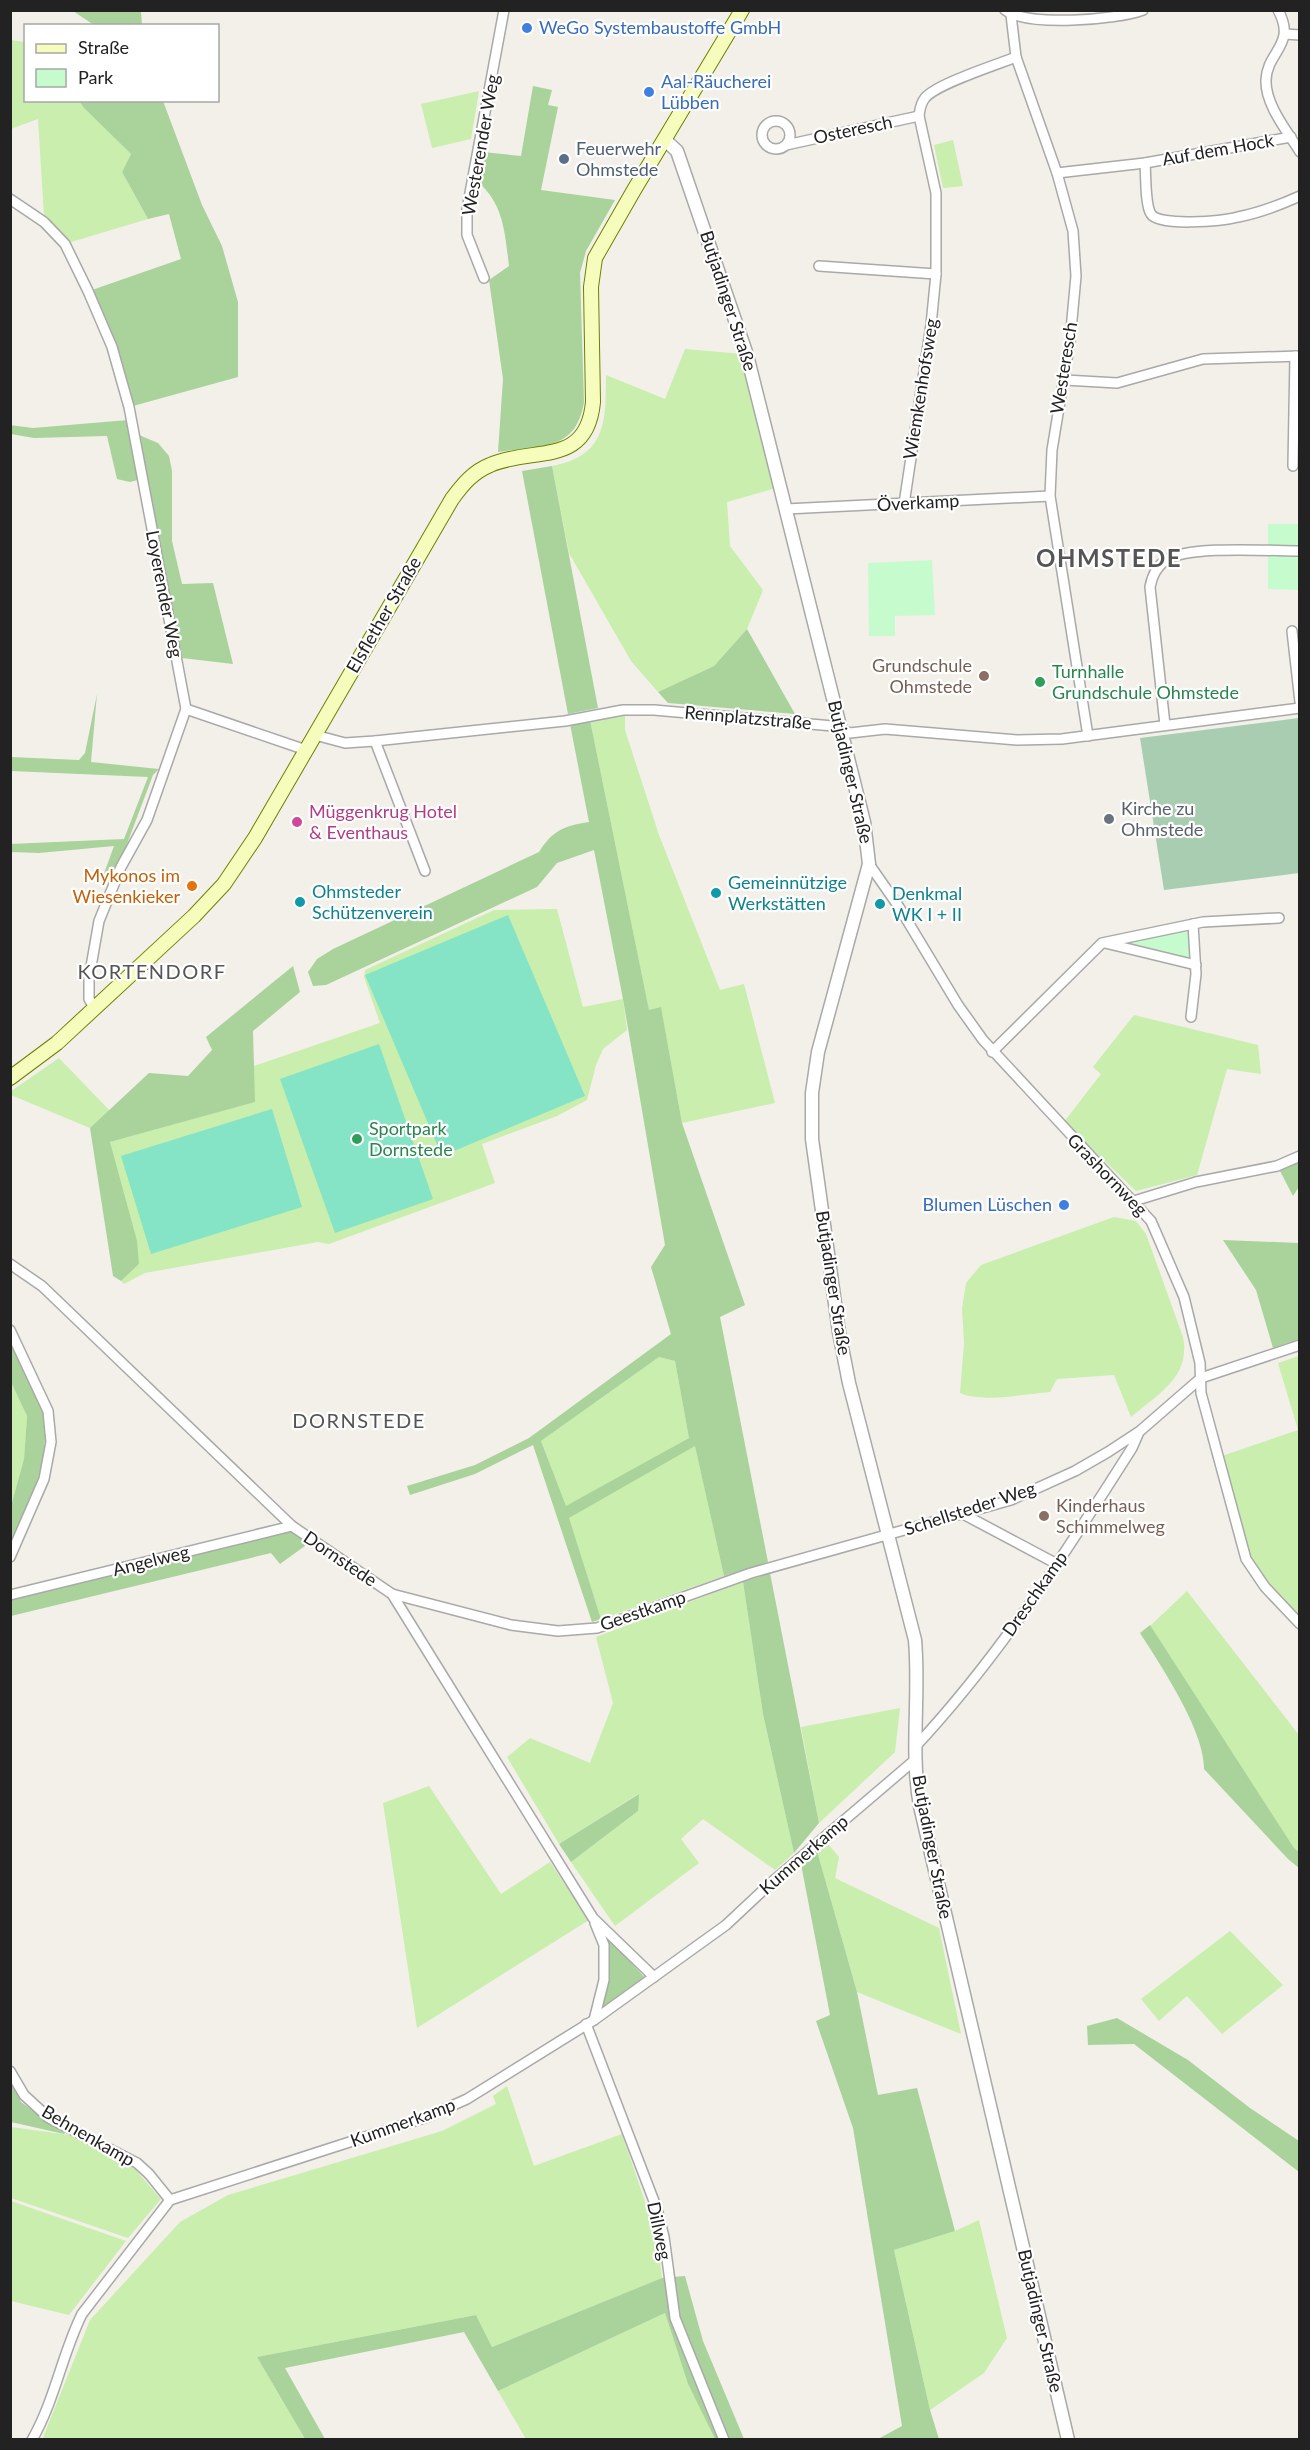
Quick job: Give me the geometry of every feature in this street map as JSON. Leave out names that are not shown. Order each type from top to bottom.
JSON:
[{"type":"main road","name":"Elsflether Straße","points":[[10,1078],[41,1057],[94,1009],[194,916],[224,884],[246,853],[452,499],[466,481],[495,463],[564,450],[584,434],[590,421],[593,402],[591,287],[596,258],[742,10]]},
{"type":"street","name":"Westerender Weg","points":[[484,278],[467,235],[467,209],[504,10]]},
{"type":"street","points":[[1008,13],[1029,19],[1117,14],[1143,10]]},
{"type":"street","points":[[1278,10],[1284,24],[1285,34],[1281,48],[1268,69],[1266,81],[1272,103],[1299,152]]},
{"type":"street","name":"Westeresch","points":[[1008,13],[1016,57],[1057,174],[1073,231],[1076,276],[1065,380],[1052,450],[1050,496],[1088,736]]},
{"type":"street","points":[[1285,34],[1299,35]]},
{"type":"street","points":[[919,116],[920,107],[930,93],[1016,57]]},
{"type":"street","name":"Osteresch","points":[[786,145],[919,116]]},
{"type":"street","name":"Wiemkenhofsweg","points":[[904,504],[931,325],[936,274],[936,193],[919,116]]},
{"type":"street","name":"Auf dem Hock","points":[[1057,174],[1145,163],[1291,137]]},
{"type":"street","name":"Butjadinger Straße","points":[[665,140],[677,151],[747,355],[864,822],[869,864],[818,1052],[812,1092],[812,1139],[839,1332],[849,1383],[890,1535],[915,1640],[916,1783],[920,1806],[1068,2439]]},
{"type":"street","name":"Auf dem Hock","points":[[1145,163],[1149,209],[1155,219],[1162,221],[1192,222],[1237,218],[1299,196]]},
{"type":"street","name":"Loyerender Weg","points":[[10,199],[44,222],[64,244],[88,291],[112,347],[129,407],[186,709]]},
{"type":"street","points":[[819,266],[936,274]]},
{"type":"street","points":[[1065,380],[1117,383],[1203,359],[1297,356],[1293,466]]},
{"type":"street","name":"Överkamp","points":[[786,509],[1050,496]]},
{"type":"street","points":[[1164,725],[1150,587],[1152,577],[1158,568],[1176,556],[1199,552],[1299,551]]},
{"type":"street","points":[[1292,631],[1299,702]]},
{"type":"street","name":"Rennplatzstraße","points":[[315,735],[345,743],[375,741],[567,720],[623,710],[654,710],[833,726],[850,733],[897,729],[1017,740],[1062,739],[1299,708]]},
{"type":"street","points":[[94,1009],[88,999],[89,978],[99,921],[121,867],[147,820],[186,709],[306,750]]},
{"type":"street","points":[[375,741],[425,871]]},
{"type":"street","name":"Grashornweg","points":[[869,864],[899,907],[958,1005],[992,1052],[1151,1221],[1184,1298],[1200,1363],[1201,1393],[1246,1558],[1265,1587],[1299,1624]]},
{"type":"street","points":[[992,1052],[1102,943],[1193,924],[1279,918]]},
{"type":"street","points":[[1191,1017],[1196,965],[1193,924]]},
{"type":"street","points":[[1102,943],[1196,965]]},
{"type":"street","points":[[1134,1201],[1196,1182],[1277,1166],[1299,1156]]},
{"type":"street","name":"Dornstede","points":[[10,1264],[42,1286],[292,1526],[392,1594],[593,1918],[603,1945],[604,1980],[590,2022]]},
{"type":"street","points":[[10,1330],[48,1411],[51,1442],[44,1479],[10,1557]]},
{"type":"street","name":"Schellsteder Weg","points":[[890,1535],[1011,1500],[1075,1471],[1140,1431],[1201,1378],[1299,1345]]},
{"type":"street","name":"Dreschkamp","points":[[916,1753],[969,1687],[1058,1564],[1132,1448],[1140,1431]]},
{"type":"street","points":[[963,1514],[1058,1564]]},
{"type":"street","name":"Angelweg","points":[[10,1595],[292,1526]]},
{"type":"street","name":"Geestkamp","points":[[392,1594],[512,1625],[558,1631],[597,1628],[752,1573],[890,1535]]},
{"type":"street","name":"Kummerkamp","points":[[170,2200],[427,2117],[467,2099],[590,2022],[726,1925],[916,1753]]},
{"type":"street","name":"Dornstede","points":[[593,1918],[654,1977]]},
{"type":"street","name":"Dillweg","points":[[590,2022],[657,2210],[664,2237],[675,2318],[724,2439]]},
{"type":"street","name":"Behnenkamp","points":[[10,2071],[24,2095],[49,2118],[137,2163],[170,2200]]},
{"type":"street","points":[[32,2439],[57,2384],[74,2329],[82,2314],[170,2200]]},
{"type":"green space","points":[[73,11],[141,11],[142,24],[92,24]]},
{"type":"green space","points":[[10,40],[24,42],[24,102],[80,102],[131,154],[122,172],[148,219],[71,242],[44,216],[38,119],[11,129]]},
{"type":"green space","points":[[533,86],[552,90],[548,105],[558,107],[541,190],[615,200],[586,251],[580,273],[584,402],[580,418],[573,430],[553,444],[498,452],[503,379],[489,280],[509,266],[502,220],[493,200],[478,182],[483,152],[521,156]]},
{"type":"green space","points":[[479,91],[471,139],[432,148],[421,104]]},
{"type":"green space","points":[[80,102],[163,102],[202,205],[222,246],[238,302],[238,377],[133,406],[115,346],[92,290],[181,259],[169,214],[148,219],[122,172],[131,154]]},
{"type":"green space","points":[[953,140],[963,186],[943,188],[934,145]]},
{"type":"green space","points":[[685,349],[743,354],[776,488],[727,502],[730,546],[763,590],[747,629],[714,666],[658,692],[631,661],[569,553],[552,466],[570,461],[593,445],[603,422],[606,375],[665,399]]},
{"type":"green space","points":[[128,420],[138,480],[130,482],[117,479],[107,436],[34,438],[11,434],[10,425],[33,428]]},
{"type":"green space","points":[[139,435],[158,443],[169,456],[172,471],[172,541],[182,584],[213,583],[233,664],[182,658]]},
{"type":"green space","points":[[552,466],[598,708],[568,714],[522,471]]},
{"type":"green space","points":[[1268,524],[1299,524],[1299,590],[1268,589]]},
{"type":"green space","points":[[932,560],[935,615],[895,616],[895,636],[869,636],[868,563]]},
{"type":"green space","points":[[747,629],[795,714],[668,703],[658,692],[714,666]]},
{"type":"green space","points":[[97,694],[91,762],[159,769],[153,775],[119,865],[102,879],[114,846],[39,853],[11,852],[10,844],[124,839],[148,777],[11,771],[11,757],[79,760],[85,753]]},
{"type":"green space","points":[[625,714],[625,730],[659,835],[720,990],[744,984],[775,1103],[682,1123],[661,1008],[649,1011],[590,720]]},
{"type":"green space","points":[[1299,718],[1299,873],[1164,890],[1140,738]]},
{"type":"green space","points":[[590,720],[649,1010],[661,1007],[682,1123],[745,1305],[720,1317],[768,1562],[724,1576],[695,1446],[569,1518],[601,1619],[592,1622],[533,1445],[475,1474],[410,1495],[407,1486],[475,1465],[529,1438],[671,1334],[651,1267],[665,1245],[623,999],[594,850],[557,863],[537,887],[326,985],[313,986],[308,972],[317,959],[333,949],[539,852],[560,830],[589,822],[570,724]],"holes":[[[659,1357],[675,1361],[689,1438],[566,1506],[541,1441]]]},
{"type":"green space","points":[[557,909],[583,1007],[623,999],[627,1030],[603,1049],[596,1065],[587,1100],[557,1116],[482,1144],[495,1183],[329,1244],[318,1242],[145,1273],[124,1284],[121,1281],[139,1264],[110,1142],[254,1102],[254,1066],[380,1023],[364,977],[365,970],[494,910]]},
{"type":"green space","points":[[508,915],[585,1096],[442,1156],[365,975]]},
{"type":"green space","points":[[1189,929],[1191,959],[1120,943]]},
{"type":"green space","points":[[293,966],[300,992],[253,1031],[255,1102],[110,1142],[137,1241],[139,1264],[121,1281],[113,1276],[90,1128],[149,1073],[188,1076],[212,1050],[206,1037]]},
{"type":"green space","points":[[1134,1015],[1258,1045],[1261,1074],[1227,1069],[1197,1175],[1136,1191],[1064,1122],[1101,1074],[1093,1067]]},
{"type":"green space","name":"Sportpark Dornstede","points":[[379,1044],[433,1199],[335,1233],[280,1079]]},
{"type":"green space","points":[[59,1058],[110,1111],[90,1128],[11,1095],[10,1092]]},
{"type":"green space","points":[[272,1109],[302,1207],[151,1254],[121,1156]]},
{"type":"green space","points":[[1299,1161],[1299,1187],[1293,1196],[1280,1171]]},
{"type":"green space","points":[[1114,1217],[1136,1221],[1146,1234],[1183,1337],[1182,1363],[1170,1383],[1131,1417],[1114,1375],[1057,1379],[1050,1392],[1016,1396],[992,1398],[960,1393],[964,1343],[962,1308],[966,1283],[981,1265]]},
{"type":"green space","points":[[1223,1240],[1299,1243],[1299,1339],[1273,1348],[1256,1290]]},
{"type":"green space","points":[[11,1343],[38,1398],[45,1431],[44,1449],[37,1482],[10,1547],[11,1506],[24,1459],[27,1416],[11,1382]]},
{"type":"green space","points":[[1299,1356],[1299,1618],[1260,1574],[1245,1545],[1222,1456],[1298,1430],[1278,1363]]},
{"type":"green space","points":[[659,1357],[675,1361],[689,1438],[566,1507],[541,1441]]},
{"type":"green space","points":[[11,1382],[27,1416],[24,1459],[11,1506]]},
{"type":"green space","points":[[695,1445],[724,1576],[601,1619],[568,1518]]},
{"type":"green space","points":[[290,1530],[309,1543],[280,1564],[271,1553],[11,1616],[10,1599]]},
{"type":"green space","points":[[770,1573],[819,1823],[794,1853],[763,1714],[743,1582]]},
{"type":"green space","points":[[743,1582],[763,1714],[794,1853],[775,1870],[703,1819],[681,1839],[699,1863],[615,1926],[571,1862],[638,1811],[638,1794],[559,1844],[507,1757],[530,1738],[590,1763],[613,1703],[596,1637]]},
{"type":"green space","points":[[1187,1591],[1299,1735],[1299,1852],[1294,1848],[1150,1626]]},
{"type":"green space","points":[[1150,1625],[1294,1848],[1299,1852],[1299,1868],[1204,1769],[1202,1754],[1190,1718],[1140,1633]]},
{"type":"green space","points":[[900,1708],[895,1752],[819,1823],[801,1727]]},
{"type":"green space","points":[[429,1786],[501,1894],[550,1862],[589,1920],[417,2028],[383,1803]]},
{"type":"green space","points":[[639,1794],[638,1811],[571,1862],[559,1844]]},
{"type":"green space","points":[[827,1843],[839,1857],[835,1878],[939,1928],[961,2034],[857,1992],[817,1851]]},
{"type":"green space","points":[[817,1851],[857,1992],[878,2095],[917,2088],[955,2231],[894,2250],[930,2410],[939,2439],[878,2439],[902,2426],[853,2128],[816,2021],[830,2015],[801,1864]]},
{"type":"green space","points":[[1230,1931],[1283,1985],[1222,2034],[1187,1996],[1159,2021],[1141,1999]]},
{"type":"green space","points":[[603,1932],[646,1979],[600,2013]]},
{"type":"green space","points":[[1117,2018],[1188,2060],[1250,2108],[1299,2141],[1299,2172],[1134,2044],[1088,2045],[1087,2026]]},
{"type":"green space","points":[[13,2084],[21,2102],[46,2120],[67,2130],[64,2134],[11,2122],[11,2086]]},
{"type":"green space","points":[[507,2086],[534,2166],[622,2134],[657,2237],[662,2278],[492,2347],[476,2315],[257,2357],[305,2439],[42,2440],[90,2320],[180,2222],[228,2195],[442,2131],[496,2104],[493,2096]]},
{"type":"green space","points":[[11,2127],[70,2135],[133,2167],[161,2199],[128,2238],[11,2198]]},
{"type":"green space","points":[[11,2201],[126,2241],[69,2315],[11,2301]]},
{"type":"green space","points":[[979,2220],[1007,2338],[984,2373],[930,2410],[894,2250],[955,2231]]},
{"type":"green space","points":[[685,2276],[703,2341],[744,2439],[715,2439],[688,2384],[665,2313],[498,2391],[464,2332],[285,2368],[325,2439],[305,2439],[257,2357],[476,2315],[492,2347],[662,2278]]},
{"type":"green space","points":[[665,2313],[688,2384],[715,2439],[526,2439],[498,2391]]},
{"type":"place","name":"WeGo Systembaustoffe GmbH","points":[[527,28]]},
{"type":"place","name":"Aal-Räucherei Lübben","points":[[649,92]]},
{"type":"place","name":"Feuerwehr Ohmstede","points":[[564,159]]},
{"type":"place","name":"Grundschule Ohmstede","points":[[984,676]]},
{"type":"place","name":"Turnhalle Grundschule Ohmstede","points":[[1040,682]]},
{"type":"place","name":"Kirche zu Ohmstede","points":[[1109,819]]},
{"type":"place","name":"Müggenkrug Hotel & Eventhaus","points":[[297,822]]},
{"type":"place","name":"Mykonos im Wiesenkieker","points":[[192,886]]},
{"type":"place","name":"Gemeinnützige Werkstätten","points":[[716,893]]},
{"type":"place","name":"Ohmsteder Schützenverein","points":[[300,902]]},
{"type":"place","name":"Denkmal WK I + II","points":[[880,904]]},
{"type":"place","name":"Sportpark Dornstede","points":[[357,1139]]},
{"type":"place","name":"Blumen Lüschen","points":[[1064,1205]]},
{"type":"place","name":"Kinderhaus Schimmelweg","points":[[1044,1516]]},
{"type":"district","name":"OHMSTEDE","points":[[1109,559]]},
{"type":"district","name":"KORTENDORF","points":[[152,972]]},
{"type":"district","name":"DORNSTEDE","points":[[359,1421]]}]
